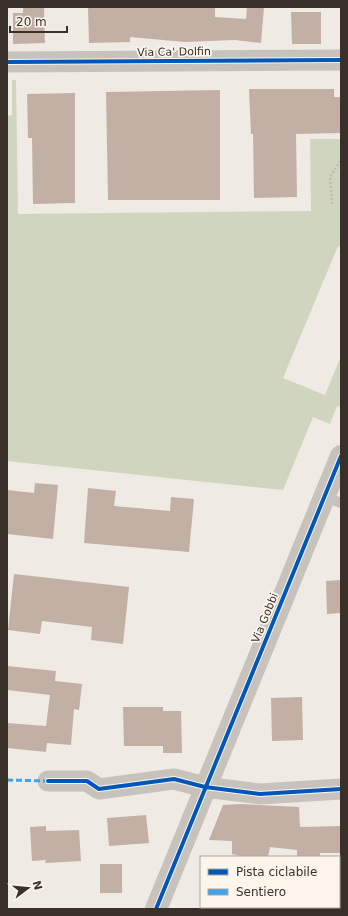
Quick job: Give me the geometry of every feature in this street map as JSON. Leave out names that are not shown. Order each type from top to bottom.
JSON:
[{"type":"street","name":"Via Ca' Dolfin","points":[[7,62],[341,60]]},
{"type":"street","name":"Via Gobbi","points":[[156,909],[206,787],[333,500],[341,456]]},
{"type":"street","points":[[48,781],[87,781],[99,789],[174,779],[206,787],[260,794],[341,789]]},
{"type":"path","points":[[332,204],[330,177],[341,160]]},
{"type":"green space","points":[[12,80],[16,80],[18,214],[311,211],[310,139],[341,139],[341,247],[338,246],[283,378],[325,395],[341,356],[341,407],[337,406],[330,424],[313,417],[283,490],[7,461],[7,116],[12,115]]},
{"type":"building","points":[[23,7],[44,7],[45,43],[13,44],[13,13],[23,13]]},
{"type":"building","points":[[88,7],[215,7],[215,17],[246,19],[247,7],[264,7],[261,43],[235,40],[185,42],[130,37],[130,42],[89,43]]},
{"type":"building","points":[[291,12],[321,12],[321,44],[292,44]]},
{"type":"building","points":[[249,89],[334,89],[334,97],[341,97],[341,133],[296,134],[297,197],[254,198],[253,134],[251,134]]},
{"type":"building","points":[[220,90],[220,200],[108,200],[106,92]]},
{"type":"building","points":[[75,93],[75,203],[33,204],[32,138],[28,138],[27,94]]},
{"type":"building","points":[[35,483],[58,485],[53,539],[7,534],[7,490],[34,493]]},
{"type":"building","points":[[88,488],[116,491],[114,506],[170,511],[171,497],[194,499],[189,552],[84,543]]},
{"type":"building","points":[[14,574],[129,587],[123,644],[91,640],[92,627],[42,621],[40,634],[8,630]]},
{"type":"building","points":[[341,580],[341,613],[327,614],[326,581]]},
{"type":"building","points":[[7,666],[56,671],[55,681],[82,684],[79,710],[74,709],[71,745],[47,743],[46,752],[7,748],[7,723],[46,726],[50,695],[7,690]]},
{"type":"building","points":[[302,697],[303,740],[272,741],[271,698]]},
{"type":"building","points":[[123,707],[163,707],[163,711],[181,711],[182,753],[163,753],[163,746],[124,746]]},
{"type":"building","points":[[240,804],[299,807],[300,827],[341,826],[341,853],[320,853],[320,856],[297,856],[297,850],[270,847],[268,856],[241,856],[232,854],[232,841],[209,840],[223,805]]},
{"type":"building","points":[[146,815],[149,843],[109,846],[107,818]]},
{"type":"building","points":[[46,826],[46,831],[79,830],[81,861],[45,863],[46,860],[32,861],[30,827]]},
{"type":"building","points":[[100,864],[122,864],[122,893],[100,893]]},
{"type":"marked path","points":[[7,780],[48,781]]},
{"type":"cycle path","points":[[7,62],[341,60]]},
{"type":"cycle path","points":[[156,909],[341,456]]},
{"type":"cycle path","points":[[48,781],[87,781],[99,789],[174,779],[205,787],[260,794],[341,789]]}]
